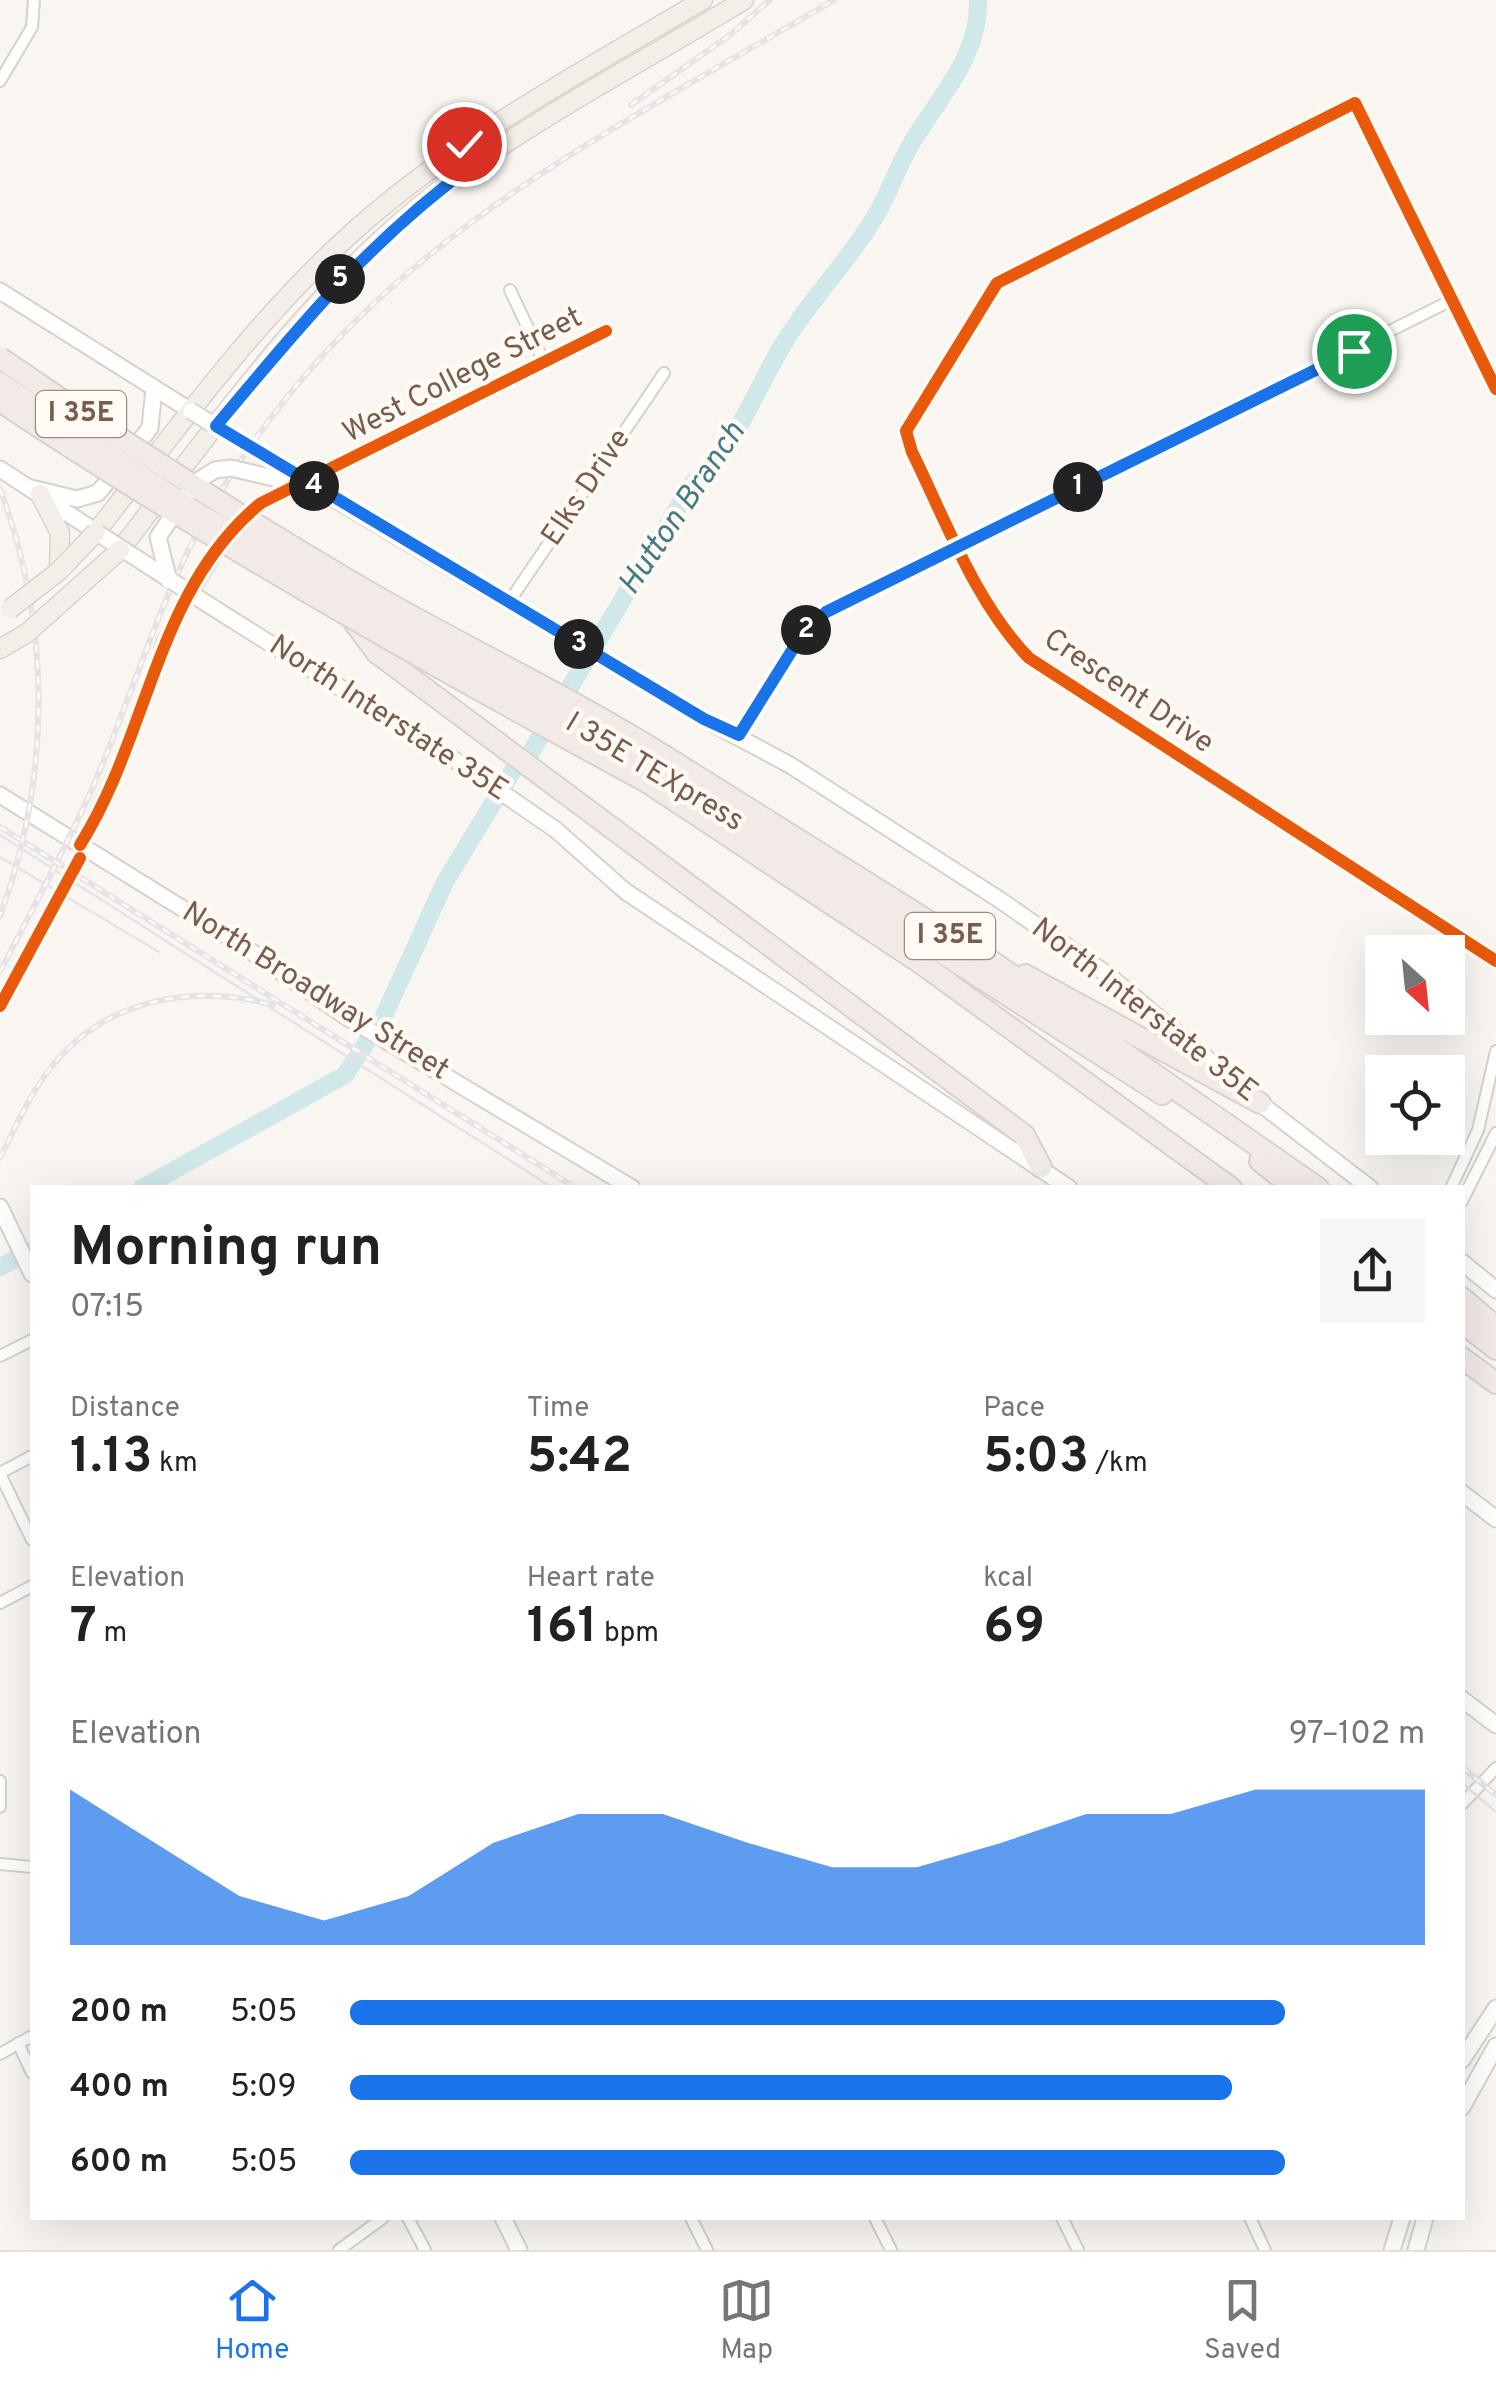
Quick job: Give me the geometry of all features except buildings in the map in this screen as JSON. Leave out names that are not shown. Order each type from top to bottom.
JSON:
[{"type":"highway","name":"I 35E","points":[[0,358],[162,469],[364,590],[577,701],[656,769],[1227,1185]]},
{"type":"highway","name":"I 35E TEXpress","points":[[0,383],[200,514],[656,769],[1230,1137],[1290,1185]]},
{"type":"highway","name":"I 35E","points":[[0,400],[145,498],[354,622],[656,769],[987,958],[1314,1185]]},
{"type":"highway","points":[[354,622],[377,654],[1024,1136],[1042,1166]]},
{"type":"highway","points":[[987,958],[1058,990],[1260,1104]]},
{"type":"highway","points":[[1465,1301],[1496,1327]]},
{"type":"highway","points":[[1465,1324],[1496,1349]]},
{"type":"highway","points":[[1465,1360],[1496,1383]]},
{"type":"main road","points":[[0,616],[59,571],[96,532],[191,411],[327,256],[464,144],[704,0]]},
{"type":"main road","points":[[0,649],[59,608],[120,550],[323,297],[432,196],[477,162],[744,0]]},
{"type":"main road","points":[[464,144],[477,162]]},
{"type":"main road","name":"North Interstate 35E","points":[[0,291],[316,488],[624,672],[739,735],[1082,954],[1260,1104],[1366,1185]]},
{"type":"main road","points":[[35,491],[77,499],[98,493],[150,428],[154,388]]},
{"type":"main road","points":[[169,580],[158,542],[160,532],[208,473],[230,468],[316,488]]},
{"type":"main road","name":"North Interstate 35E","points":[[0,469],[120,550],[472,772],[542,820],[625,891],[1065,1185]]},
{"type":"main road","points":[[35,491],[60,533],[59,571]]},
{"type":"main road","name":"North Broadway Street","points":[[0,795],[345,1016],[627,1185]]},
{"type":"main road","points":[[0,1208],[30,1270]]},
{"type":"main road","points":[[1465,1264],[1496,1290]]},
{"type":"main road","points":[[1465,1495],[1496,1519]]},
{"type":"main road","points":[[1465,1701],[1496,1726]]},
{"type":"main road","points":[[1465,2055],[1496,2008]]},
{"type":"main road","points":[[1467,2082],[1496,2046]]},
{"type":"main road","points":[[503,2220],[519,2250]]},
{"type":"main road","points":[[1392,2250],[1401,2220]]},
{"type":"main road","points":[[1416,2250],[1424,2220]]},
{"type":"street","points":[[0,81],[32,27],[34,0]]},
{"type":"street","name":"Crescent Drive","points":[[1452,300],[1354,102],[997,283],[906,432],[958,546],[1002,627],[1029,658],[1496,961]]},
{"type":"street","points":[[510,290],[545,364]]},
{"type":"street","points":[[739,735],[814,621],[1452,300],[1496,389]]},
{"type":"street","name":"West College Street","points":[[80,844],[134,730],[164,640],[198,580],[242,518],[261,502],[606,331]]},
{"type":"street","name":"Elks Drive","points":[[509,602],[664,373]]},
{"type":"street","points":[[1452,1185],[1478,1130],[1496,1050]]},
{"type":"street","points":[[1465,1195],[1496,1133]]},
{"type":"street","points":[[0,1356],[30,1341]]},
{"type":"street","points":[[30,1457],[0,1473],[30,1536]]},
{"type":"street","points":[[0,1603],[30,1587]]},
{"type":"street","points":[[1465,1801],[1496,1768]]},
{"type":"street","points":[[0,1781],[0,1807]]},
{"type":"street","points":[[0,1864],[30,1867]]},
{"type":"street","points":[[0,2054],[30,2037]]},
{"type":"street","points":[[18,2044],[30,2069]]},
{"type":"street","points":[[338,2250],[380,2220]]},
{"type":"street","points":[[409,2220],[425,2250]]},
{"type":"street","points":[[692,2220],[707,2250]]},
{"type":"street","points":[[875,2220],[890,2250]]},
{"type":"street","points":[[1063,2220],[1078,2250]]},
{"type":"street","points":[[1251,2220],[1265,2250]]},
{"type":"waterway","name":"Hutton Branch","points":[[147,1185],[345,1075],[383,1018],[445,882],[517,764],[528,757],[692,484],[708,470],[734,435],[787,338],[873,220],[911,144],[965,58],[977,21],[978,0]]},
{"type":"waterway","name":"Hutton Branch","points":[[0,1267],[30,1252]]},
{"type":"tram line","points":[[0,835],[548,1185]]},
{"type":"tram line","points":[[0,857],[159,952]]},
{"type":"tram line","points":[[1465,1786],[1496,1812]]},
{"type":"railway","points":[[631,105],[730,35],[770,0]]},
{"type":"railway","points":[[0,972],[84,806],[192,543],[270,419],[336,341],[408,273],[485,212],[567,157],[834,0]]},
{"type":"railway","points":[[0,489],[29,595],[39,702],[29,810],[0,916]]},
{"type":"railway","points":[[0,827],[571,1185]]},
{"type":"railway","points":[[0,1158],[49,1070],[95,1027],[122,1012],[181,997],[211,996],[273,1005]]},
{"type":"railway","points":[[1465,1769],[1496,1795]]},
{"type":"cycle path","points":[[1496,389],[1355,103],[997,283],[906,431],[912,452],[977,586],[1029,658],[1496,961]]},
{"type":"cycle path","points":[[80,845],[123,758],[157,665],[198,577],[226,538],[261,503],[606,331]]},
{"type":"cycle path","points":[[0,1006],[80,858]]},
{"type":"route","points":[[464,144],[477,162],[414,210],[363,256],[323,297],[216,426],[624,672],[739,735],[801,636],[826,612],[1354,351]]}]
